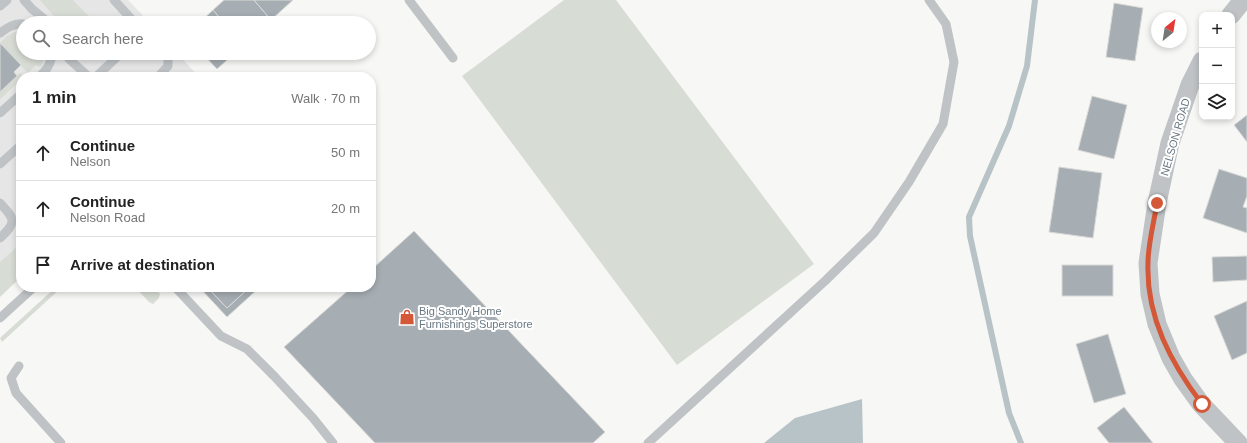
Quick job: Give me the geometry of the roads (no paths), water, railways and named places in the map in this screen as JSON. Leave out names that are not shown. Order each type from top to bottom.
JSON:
[{"type":"street","points":[[1233,12],[1243,0]]},
{"type":"street","name":"NELSON ROAD","points":[[1199,67],[1190,85],[1170,143],[1157,203],[1148,263],[1150,294],[1157,324],[1171,358],[1183,379],[1202,404],[1238,443]]},
{"type":"lane","points":[[24,0],[40,16]]},
{"type":"lane","points":[[114,0],[129,16]]},
{"type":"lane","points":[[409,0],[453,58]]},
{"type":"lane","points":[[648,443],[825,281],[874,233],[909,182],[943,124],[954,62],[946,24],[929,0]]},
{"type":"lane","points":[[0,33],[8,27],[16,24]]},
{"type":"lane","points":[[44,72],[48,68],[51,60]]},
{"type":"lane","points":[[70,60],[83,72]]},
{"type":"lane","points":[[101,72],[114,60]]},
{"type":"lane","points":[[163,72],[168,66],[168,60]]},
{"type":"lane","points":[[0,113],[16,99]]},
{"type":"lane","points":[[0,164],[16,150]]},
{"type":"lane","points":[[0,203],[8,212],[12,221],[12,225],[9,230],[0,238]]},
{"type":"lane","points":[[0,318],[29,292]]},
{"type":"lane","points":[[179,292],[220,336],[247,349],[313,418],[333,443]]},
{"type":"lane","points":[[19,366],[11,378],[16,393],[62,443]]},
{"type":"waterway","points":[[1021,443],[1009,413],[970,236],[969,217],[1009,126],[1027,66],[1035,0]]},
{"type":"place","name":"Big Sandy Home Furnishings Superstore","points":[[407,317]]}]
